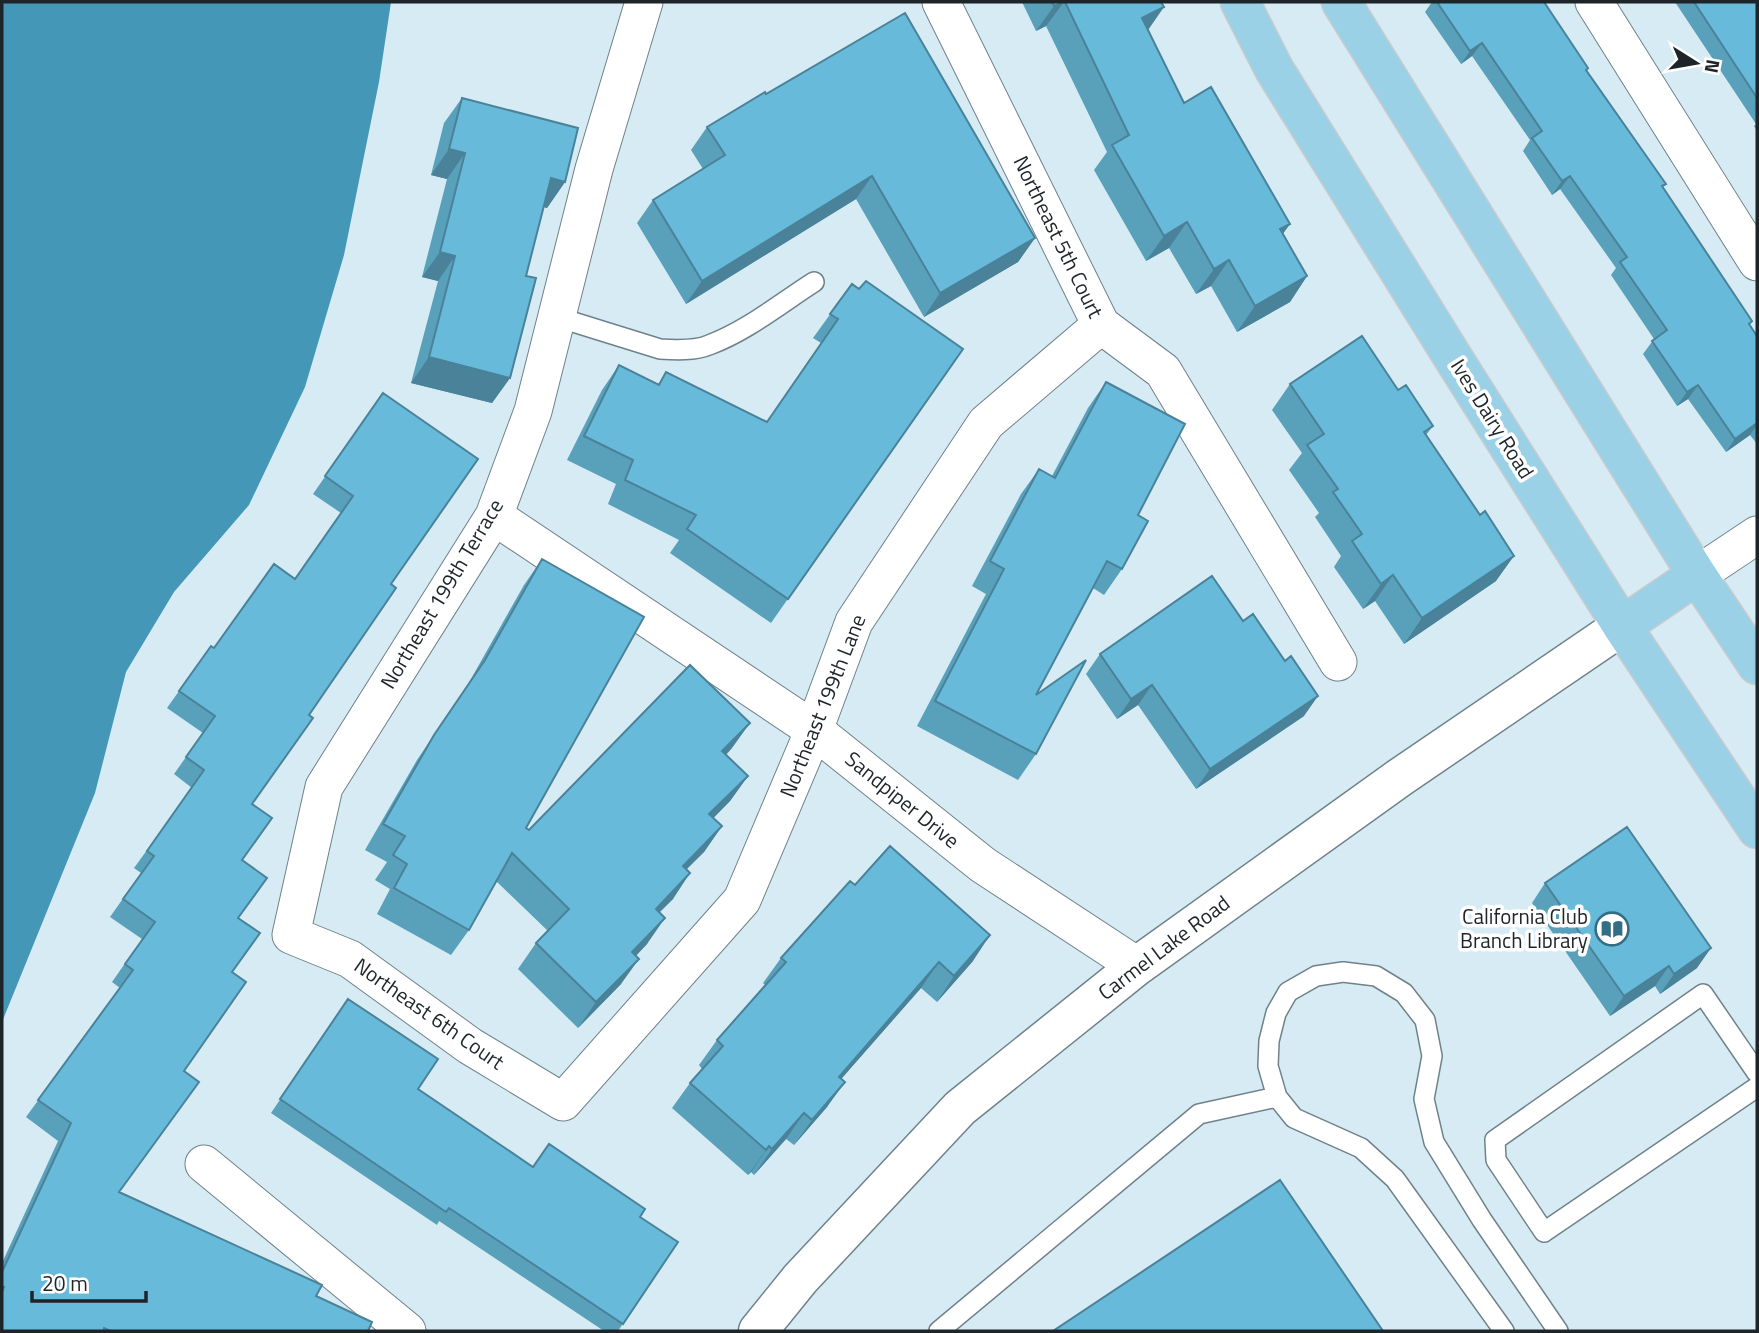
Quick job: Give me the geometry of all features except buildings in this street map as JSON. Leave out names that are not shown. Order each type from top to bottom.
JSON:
[{"type":"main road","name":"Ives Dairy Road","points":[[1240,2],[1274,69],[1622,626],[1757,829]]},
{"type":"main road","points":[[1341,2],[1697,575],[1757,666]]},
{"type":"main road","points":[[1622,626],[1697,575]]},
{"type":"street","name":"Northeast 199th Terrace","points":[[291,935],[324,787],[494,516],[533,411],[594,169],[644,2]]},
{"type":"street","name":"Northeast 5th Court","points":[[941,2],[1101,325],[1163,371],[1338,662]]},
{"type":"street","points":[[1594,2],[1757,262]]},
{"type":"street","name":"Northeast 199th Lane","points":[[563,1102],[743,900],[814,730],[854,622],[986,423],[1101,325]]},
{"type":"street","name":"Sandpiper Drive","points":[[494,516],[814,730],[984,865],[1137,966]]},
{"type":"street","points":[[1697,575],[1757,535]]},
{"type":"street","name":"Carmel Lake Road","points":[[758,1331],[800,1279],[960,1108],[1137,966],[1399,778],[1622,626]]},
{"type":"street","name":"Northeast 6th Court","points":[[291,935],[350,959],[470,1046],[563,1102]]},
{"type":"street","points":[[204,1164],[407,1331]]},
{"type":"lane","points":[[557,317],[660,349],[708,346],[814,282]]},
{"type":"lane","points":[[1504,1331],[1395,1179],[1361,1148],[1294,1118],[1277,1097],[1268,1066],[1269,1041],[1276,1013],[1288,992],[1316,976],[1343,972],[1376,976],[1404,993],[1425,1020],[1432,1056],[1424,1100],[1434,1142],[1482,1220],[1558,1331]]},
{"type":"lane","points":[[1757,1073],[1703,994],[1495,1140],[1496,1160],[1544,1232],[1757,1087]]},
{"type":"lane","points":[[939,1331],[1199,1114],[1277,1097]]},
{"type":"water","points":[[2,2],[391,2],[379,82],[344,255],[305,387],[249,505],[174,592],[126,672],[95,793],[2,1022]]},
{"type":"place","name":"California Club Branch Library","points":[[1612,929]]}]
